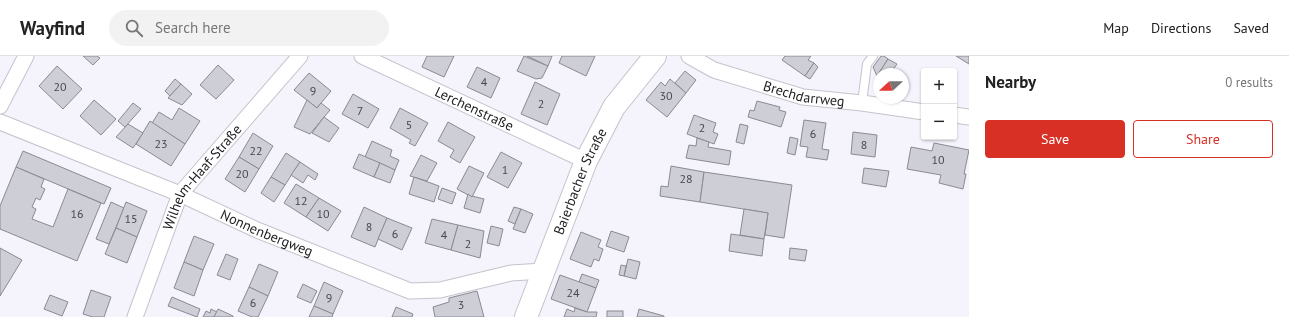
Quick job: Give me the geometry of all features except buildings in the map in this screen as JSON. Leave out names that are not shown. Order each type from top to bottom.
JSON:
[{"type":"street","points":[[0,106],[26,56]]},
{"type":"street","name":"Wilhelm-Haaf-Straße","points":[[135,317],[180,194],[300,56]]},
{"type":"street","name":"Lerchenstraße","points":[[362,56],[586,161]]},
{"type":"street","name":"Baierbacher Straße","points":[[526,317],[586,161],[614,107],[655,56]]},
{"type":"street","name":"Brechdarrweg","points":[[689,56],[714,70],[803,97],[862,103],[921,112]]},
{"type":"street","points":[[957,115],[969,117]]},
{"type":"street","name":"Nonnenbergweg","points":[[0,122],[180,194],[257,230],[410,291],[440,290],[511,273],[543,271]]},
{"type":"lane","points":[[862,103],[867,64],[873,56]]}]
